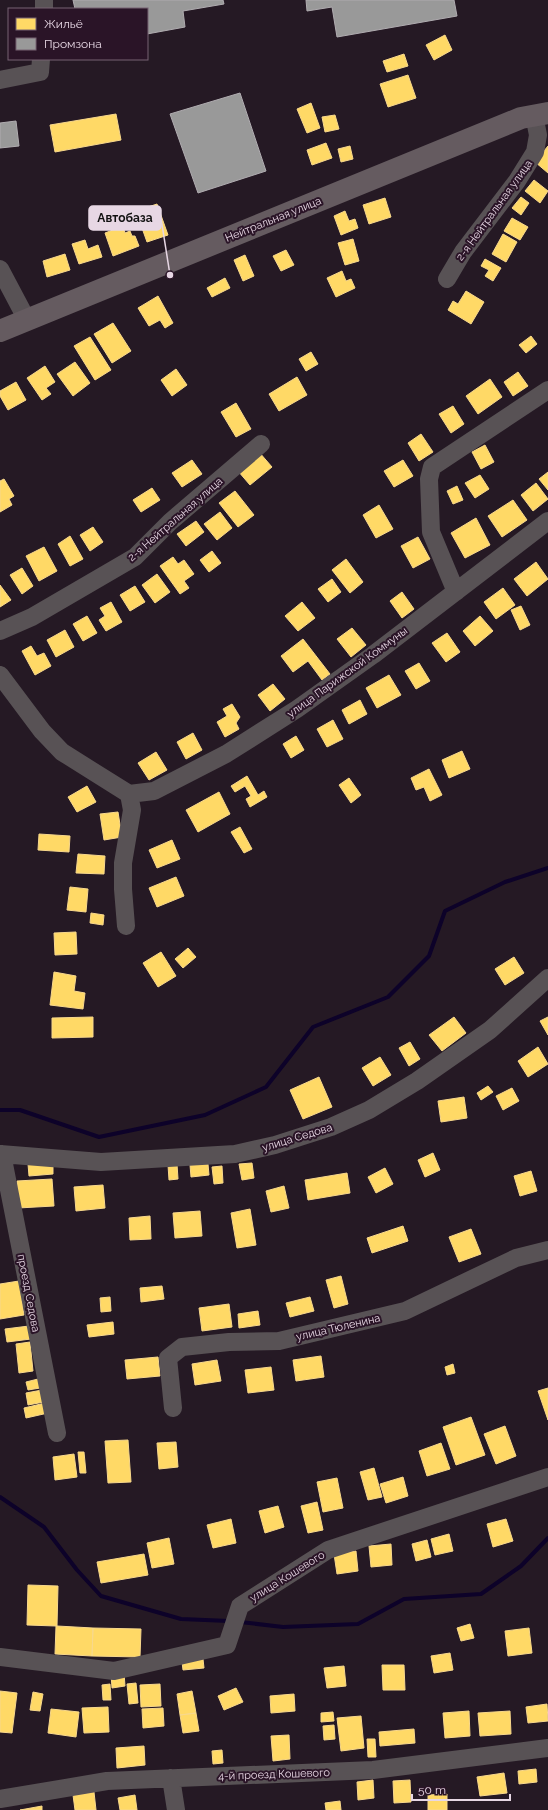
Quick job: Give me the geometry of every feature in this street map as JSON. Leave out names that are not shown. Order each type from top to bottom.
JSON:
[{"type":"main road","name":"Нейтральная улица","points":[[0,331],[521,118],[541,114]]},
{"type":"street","points":[[0,80],[40,72],[41,60]]},
{"type":"street","name":"2-я Нейтральная улица","points":[[447,279],[463,252],[517,181],[535,152],[541,114]]},
{"type":"street","points":[[0,269],[27,320]]},
{"type":"street","points":[[456,592],[431,532],[429,479],[432,467],[548,390]]},
{"type":"street","name":"2-я Нейтральная улица","points":[[0,631],[32,617],[135,557],[170,522],[261,444]]},
{"type":"street","name":"улица Парижской Коммуны","points":[[129,794],[154,791],[226,754],[291,714],[456,592],[548,521]]},
{"type":"street","points":[[0,675],[42,731],[62,752],[129,794],[132,810],[123,863],[123,889],[126,926]]},
{"type":"street","name":"улица Седова","points":[[1,1154],[101,1162],[235,1154],[331,1128],[369,1110],[417,1081],[490,1030],[548,978]]},
{"type":"street","name":"проезд Седова","points":[[1,1154],[57,1433]]},
{"type":"street","name":"улица Тюленина","points":[[173,1408],[168,1358],[182,1347],[229,1342],[279,1340],[405,1311],[516,1258],[548,1250]]},
{"type":"street","name":"улица Кошевого","points":[[0,1657],[114,1671],[227,1644],[240,1606],[328,1550],[548,1477]]},
{"type":"street","name":"4-й проезд Кошевого","points":[[0,1799],[107,1781],[373,1770],[548,1748]]},
{"type":"street","points":[[171,1778],[176,1810]]},
{"type":"building: Жильё","points":[[445,35],[452,50],[434,60],[426,45]]},
{"type":"building: Жильё","points":[[404,54],[408,66],[387,72],[383,61]]},
{"type":"building: Жильё","points":[[408,75],[416,98],[388,107],[380,84]]},
{"type":"building: Жильё","points":[[311,103],[320,128],[307,133],[297,109]]},
{"type":"building: Жильё","points":[[116,114],[121,140],[55,152],[50,125]]},
{"type":"building: Жильё","points":[[335,115],[339,129],[325,132],[322,117]]},
{"type":"building: Жильё","points":[[326,143],[332,158],[312,165],[307,150]]},
{"type":"building: Жильё","points":[[350,146],[353,159],[341,162],[338,149]]},
{"type":"building: Жильё","points":[[548,146],[548,173],[535,162]]},
{"type":"building: Жильё","points":[[534,180],[548,191],[540,203],[525,191]]},
{"type":"building: Жильё","points":[[521,197],[529,203],[521,215],[512,208]]},
{"type":"building: Жильё","points":[[385,198],[391,217],[369,224],[363,205]]},
{"type":"building: Жильё","points":[[157,204],[168,235],[147,242],[136,211]]},
{"type":"building: Жильё","points":[[345,211],[349,221],[355,219],[358,228],[341,235],[334,216]]},
{"type":"building: Жильё","points":[[512,218],[528,227],[520,240],[504,231]]},
{"type":"building: Жильё","points":[[123,226],[125,233],[130,231],[132,236],[135,236],[139,246],[113,256],[105,233]]},
{"type":"building: Жильё","points":[[503,234],[517,242],[506,262],[492,254]]},
{"type":"building: Жильё","points":[[353,239],[359,261],[345,265],[338,243]]},
{"type":"building: Жильё","points":[[85,240],[88,249],[98,245],[102,257],[79,264],[72,244]]},
{"type":"building: Жильё","points":[[286,250],[294,265],[281,271],[273,256]]},
{"type":"building: Жильё","points":[[65,254],[70,270],[47,277],[43,261]]},
{"type":"building: Жильё","points":[[245,255],[254,276],[243,281],[234,260]]},
{"type":"building: Жильё","points":[[485,259],[501,268],[493,281],[485,276],[489,270],[481,266]]},
{"type":"building: Жильё","points":[[342,271],[346,281],[351,279],[355,288],[336,297],[327,278]]},
{"type":"building: Жильё","points":[[225,278],[230,288],[212,297],[207,288]]},
{"type":"building: Жильё","points":[[466,291],[484,302],[471,324],[448,310],[453,301],[458,304]]},
{"type":"building: Жильё","points":[[158,296],[173,323],[165,328],[160,320],[149,326],[138,308]]},
{"type":"building: Жильё","points":[[113,323],[131,351],[112,363],[94,334]]},
{"type":"building: Жильё","points":[[531,336],[537,344],[526,353],[519,345]]},
{"type":"building: Жильё","points":[[90,337],[111,370],[95,380],[74,346]]},
{"type":"building: Жильё","points":[[311,352],[318,364],[306,371],[299,359]]},
{"type":"building: Жильё","points":[[75,362],[90,383],[73,396],[57,374]]},
{"type":"building: Жильё","points":[[45,366],[55,382],[46,388],[51,394],[42,400],[27,378]]},
{"type":"building: Жильё","points":[[176,369],[187,385],[172,396],[161,380]]},
{"type":"building: Жильё","points":[[518,372],[528,386],[513,396],[504,382]]},
{"type":"building: Жильё","points":[[297,377],[307,395],[279,411],[269,394]]},
{"type":"building: Жильё","points":[[490,379],[502,397],[478,414],[466,396]]},
{"type":"building: Жильё","points":[[16,382],[26,400],[8,410],[0,396],[0,391]]},
{"type":"building: Жильё","points":[[236,403],[251,429],[236,437],[221,412]]},
{"type":"building: Жильё","points":[[453,406],[464,424],[451,433],[439,414]]},
{"type":"building: Жильё","points":[[421,434],[433,452],[419,461],[408,443]]},
{"type":"building: Жильё","points":[[485,445],[494,462],[481,469],[472,452]]},
{"type":"building: Жильё","points":[[259,452],[272,467],[250,485],[238,471]]},
{"type":"building: Жильё","points":[[192,460],[202,474],[182,487],[172,473]]},
{"type":"building: Жильё","points":[[403,460],[413,476],[394,487],[384,471]]},
{"type":"building: Жильё","points":[[548,472],[548,490],[539,479]]},
{"type":"building: Жильё","points":[[480,475],[489,489],[475,498],[465,483]]},
{"type":"building: Жильё","points":[[4,479],[14,496],[9,499],[12,505],[0,512],[0,481]]},
{"type":"building: Жильё","points":[[536,483],[548,499],[533,511],[521,495]]},
{"type":"building: Жильё","points":[[457,486],[463,500],[453,504],[447,491]]},
{"type":"building: Жильё","points":[[152,488],[160,500],[141,512],[133,500]]},
{"type":"building: Жильё","points":[[235,491],[254,515],[238,527],[219,503]]},
{"type":"building: Жильё","points":[[513,500],[527,520],[502,537],[488,516]]},
{"type":"building: Жильё","points":[[379,505],[393,529],[376,538],[363,515]]},
{"type":"building: Жильё","points":[[220,512],[232,528],[217,540],[204,524]]},
{"type":"building: Жильё","points":[[476,518],[490,545],[465,558],[451,533]]},
{"type":"building: Жильё","points":[[196,521],[204,532],[186,546],[177,534]]},
{"type":"building: Жильё","points":[[93,527],[103,542],[90,551],[80,535]]},
{"type":"building: Жильё","points":[[70,536],[83,559],[70,566],[58,544]]},
{"type":"building: Жильё","points":[[418,537],[430,559],[413,568],[401,546]]},
{"type":"building: Жильё","points":[[44,547],[57,571],[39,581],[26,556]]},
{"type":"building: Жильё","points":[[212,551],[221,563],[209,572],[200,560]]},
{"type":"building: Жильё","points":[[173,557],[178,564],[184,560],[194,574],[184,581],[189,588],[180,594],[160,566]]},
{"type":"building: Жильё","points":[[346,559],[363,582],[350,593],[332,570]]},
{"type":"building: Жильё","points":[[536,562],[548,579],[527,596],[514,579]]},
{"type":"building: Жильё","points":[[22,568],[33,586],[22,594],[10,575]]},
{"type":"building: Жильё","points":[[157,574],[170,592],[155,603],[142,585]]},
{"type":"building: Жильё","points":[[332,579],[341,592],[328,602],[318,589]]},
{"type":"building: Жильё","points":[[0,585],[11,600],[0,607]]},
{"type":"building: Жильё","points":[[135,586],[145,602],[130,611],[120,595]]},
{"type":"building: Жильё","points":[[503,588],[515,605],[496,619],[484,602]]},
{"type":"building: Жильё","points":[[402,592],[414,609],[402,618],[390,601]]},
{"type":"building: Жильё","points":[[111,602],[122,622],[106,631],[99,620],[105,616],[100,608]]},
{"type":"building: Жильё","points":[[302,602],[315,618],[298,631],[285,616]]},
{"type":"building: Жильё","points":[[521,606],[530,625],[520,630],[511,610]]},
{"type":"building: Жильё","points":[[87,616],[97,633],[83,641],[73,624]]},
{"type":"building: Жильё","points":[[480,616],[493,631],[475,646],[463,631]]},
{"type":"building: Жильё","points":[[352,628],[366,645],[351,657],[337,639]]},
{"type":"building: Жильё","points":[[65,630],[74,647],[56,657],[47,640]]},
{"type":"building: Жильё","points":[[447,633],[460,652],[446,662],[432,643]]},
{"type":"building: Жильё","points":[[303,639],[330,674],[322,680],[308,661],[293,672],[281,656]]},
{"type":"building: Жильё","points":[[31,646],[37,656],[44,653],[51,666],[35,675],[22,651]]},
{"type":"building: Жильё","points":[[419,663],[430,681],[416,689],[405,671]]},
{"type":"building: Жильё","points":[[389,675],[401,695],[377,708],[366,688]]},
{"type":"building: Жильё","points":[[273,684],[285,699],[270,711],[258,695]]},
{"type":"building: Жильё","points":[[360,700],[367,714],[349,724],[342,710]]},
{"type":"building: Жильё","points":[[232,704],[240,717],[236,723],[239,729],[225,737],[217,722],[227,716],[223,709]]},
{"type":"building: Жильё","points":[[333,720],[343,739],[327,747],[317,729]]},
{"type":"building: Жильё","points":[[193,733],[202,750],[186,759],[177,742]]},
{"type":"building: Жильё","points":[[296,736],[304,750],[291,758],[283,744]]},
{"type":"building: Жильё","points":[[462,751],[470,769],[449,778],[442,760]]},
{"type":"building: Жильё","points":[[156,752],[167,770],[149,780],[138,763]]},
{"type":"building: Жильё","points":[[429,769],[442,795],[430,801],[424,787],[416,790],[411,778]]},
{"type":"building: Жильё","points":[[247,776],[258,795],[264,791],[267,797],[250,807],[246,799],[251,796],[245,786],[235,792],[231,786]]},
{"type":"building: Жильё","points":[[349,778],[361,795],[351,803],[339,785]]},
{"type":"building: Жильё","points":[[87,786],[96,802],[77,812],[68,797]]},
{"type":"building: Жильё","points":[[219,792],[230,814],[198,832],[186,810]]},
{"type":"building: Жильё","points":[[118,812],[122,837],[104,840],[100,814]]},
{"type":"building: Жильё","points":[[240,827],[252,849],[244,853],[231,832]]},
{"type":"building: Жильё","points":[[39,834],[70,836],[69,852],[38,850]]},
{"type":"building: Жильё","points":[[172,840],[180,859],[157,868],[149,850]]},
{"type":"building: Жильё","points":[[78,854],[105,856],[104,874],[76,873]]},
{"type":"building: Жильё","points":[[176,877],[184,896],[157,907],[149,888]]},
{"type":"building: Жильё","points":[[70,887],[88,889],[86,912],[67,910]]},
{"type":"building: Жильё","points":[[91,913],[104,915],[103,925],[90,923]]},
{"type":"building: Жильё","points":[[76,932],[77,954],[55,955],[54,933]]},
{"type":"building: Жильё","points":[[188,948],[196,957],[183,968],[175,959]]},
{"type":"building: Жильё","points":[[161,952],[176,976],[158,987],[143,963]]},
{"type":"building: Жильё","points":[[514,957],[524,973],[505,985],[495,969]]},
{"type":"building: Жильё","points":[[54,972],[76,976],[74,991],[85,993],[83,1009],[50,1005]]},
{"type":"building: Жильё","points":[[93,1017],[93,1037],[52,1038],[52,1018]]},
{"type":"building: Жильё","points":[[454,1017],[466,1033],[442,1051],[429,1035]]},
{"type":"building: Жильё","points":[[548,1017],[548,1035],[540,1021]]},
{"type":"building: Жильё","points":[[410,1042],[420,1059],[409,1066],[399,1048]]},
{"type":"building: Жильё","points":[[538,1047],[548,1064],[528,1077],[518,1061]]},
{"type":"building: Жильё","points":[[380,1057],[391,1075],[373,1086],[362,1068]]},
{"type":"building: Жильё","points":[[319,1077],[332,1107],[303,1119],[290,1090]]},
{"type":"building: Жильё","points":[[488,1086],[493,1092],[481,1100],[477,1093]]},
{"type":"building: Жильё","points":[[512,1088],[519,1101],[503,1110],[496,1096]]},
{"type":"building: Жильё","points":[[464,1097],[467,1118],[441,1122],[438,1101]]},
{"type":"building: Жильё","points":[[433,1153],[440,1170],[425,1177],[418,1160]]},
{"type":"building: Жильё","points":[[53,1163],[53,1174],[29,1176],[28,1164]]},
{"type":"building: Жильё","points":[[252,1163],[254,1178],[242,1180],[239,1164]]},
{"type":"building: Жильё","points":[[177,1164],[178,1179],[169,1180],[168,1165]]},
{"type":"building: Жильё","points":[[208,1164],[209,1175],[191,1177],[190,1165]]},
{"type":"building: Жильё","points":[[222,1166],[223,1183],[214,1184],[212,1167]]},
{"type":"building: Жильё","points":[[385,1168],[393,1184],[376,1193],[368,1177]]},
{"type":"building: Жильё","points":[[531,1171],[537,1191],[520,1196],[514,1176]]},
{"type":"building: Жильё","points":[[347,1173],[350,1193],[308,1200],[305,1180]]},
{"type":"building: Жильё","points":[[52,1179],[54,1206],[18,1208],[17,1181]]},
{"type":"building: Жильё","points":[[103,1185],[105,1208],[76,1211],[74,1187]]},
{"type":"building: Жильё","points":[[284,1186],[289,1208],[271,1212],[266,1191]]},
{"type":"building: Жильё","points":[[250,1209],[256,1245],[237,1248],[231,1213]]},
{"type":"building: Жильё","points":[[200,1211],[202,1236],[175,1238],[173,1213]]},
{"type":"building: Жильё","points":[[150,1216],[151,1239],[130,1240],[129,1218]]},
{"type":"building: Жильё","points":[[403,1226],[408,1241],[372,1253],[367,1238]]},
{"type":"building: Жильё","points":[[471,1229],[481,1254],[459,1262],[449,1237]]},
{"type":"building: Жильё","points":[[341,1276],[348,1304],[334,1308],[326,1280]]},
{"type":"building: Жильё","points":[[19,1281],[24,1315],[0,1319],[0,1284]]},
{"type":"building: Жильё","points":[[162,1286],[164,1299],[141,1302],[140,1288]]},
{"type":"building: Жильё","points":[[110,1297],[111,1311],[101,1312],[100,1298]]},
{"type":"building: Жильё","points":[[310,1297],[314,1311],[290,1317],[286,1303]]},
{"type":"building: Жильё","points":[[229,1304],[232,1327],[202,1331],[199,1308]]},
{"type":"building: Жильё","points":[[258,1311],[260,1325],[239,1328],[238,1314]]},
{"type":"building: Жильё","points":[[113,1322],[114,1334],[89,1337],[87,1325]]},
{"type":"building: Жильё","points":[[29,1326],[31,1339],[7,1342],[5,1329]]},
{"type":"building: Жильё","points":[[30,1342],[33,1371],[19,1373],[16,1344]]},
{"type":"building: Жильё","points":[[321,1356],[324,1377],[296,1381],[293,1360]]},
{"type":"building: Жильё","points":[[158,1357],[160,1376],[127,1379],[125,1360]]},
{"type":"building: Жильё","points":[[217,1360],[221,1381],[195,1385],[192,1364]]},
{"type":"building: Жильё","points":[[453,1364],[455,1373],[447,1375],[445,1367]]},
{"type":"building: Жильё","points":[[271,1367],[274,1390],[248,1393],[245,1370]]},
{"type":"building: Жильё","points":[[38,1379],[40,1388],[28,1390],[26,1382]]},
{"type":"building: Жильё","points":[[548,1388],[548,1420],[538,1391]]},
{"type":"building: Жильё","points":[[42,1390],[44,1402],[28,1405],[26,1393]]},
{"type":"building: Жильё","points":[[45,1403],[48,1413],[26,1418],[24,1408]]},
{"type":"building: Жильё","points":[[471,1417],[485,1455],[456,1465],[443,1427]]},
{"type":"building: Жильё","points":[[505,1426],[516,1456],[496,1464],[484,1434]]},
{"type":"building: Жильё","points":[[128,1440],[131,1482],[108,1483],[105,1441]]},
{"type":"building: Жильё","points":[[176,1442],[178,1467],[159,1469],[157,1443]]},
{"type":"building: Жильё","points":[[441,1443],[450,1469],[427,1476],[419,1451]]},
{"type":"building: Жильё","points":[[78,1452],[84,1452],[86,1473],[80,1473]]},
{"type":"building: Жильё","points":[[74,1454],[77,1477],[55,1480],[53,1457]]},
{"type":"building: Жильё","points":[[374,1468],[382,1497],[368,1500],[360,1472]]},
{"type":"building: Жильё","points":[[403,1477],[408,1496],[386,1503],[380,1484]]},
{"type":"building: Жильё","points":[[337,1478],[343,1508],[323,1512],[317,1482]]},
{"type":"building: Жильё","points":[[317,1502],[323,1530],[308,1533],[301,1506]]},
{"type":"building: Жильё","points":[[278,1506],[284,1527],[265,1533],[259,1511]]},
{"type":"building: Жильё","points":[[231,1519],[236,1543],[213,1548],[207,1525]]},
{"type":"building: Жильё","points":[[506,1519],[513,1541],[493,1547],[487,1524]]},
{"type":"building: Жильё","points":[[449,1534],[453,1551],[435,1555],[431,1539]]},
{"type":"building: Жильё","points":[[169,1538],[174,1564],[152,1568],[147,1543]]},
{"type":"building: Жильё","points":[[427,1540],[431,1557],[416,1561],[412,1544]]},
{"type":"building: Жильё","points":[[391,1544],[392,1565],[371,1567],[369,1546]]},
{"type":"building: Жильё","points":[[356,1551],[358,1571],[337,1574],[334,1554]]},
{"type":"building: Жильё","points":[[144,1554],[148,1575],[101,1583],[97,1562]]},
{"type":"building: Жильё","points":[[28,1585],[58,1586],[57,1626],[93,1628],[92,1656],[55,1654],[56,1626],[27,1625]]},
{"type":"building: Жильё","points":[[470,1624],[474,1638],[461,1641],[457,1628]]},
{"type":"building: Жильё","points":[[93,1628],[141,1629],[140,1657],[92,1656]]},
{"type":"building: Жильё","points":[[529,1628],[532,1653],[508,1656],[505,1631]]},
{"type":"building: Жильё","points":[[450,1653],[453,1670],[434,1673],[431,1656]]},
{"type":"building: Жильё","points":[[203,1659],[204,1668],[183,1670],[182,1662]]},
{"type":"building: Жильё","points":[[382,1665],[404,1665],[405,1690],[383,1690]]},
{"type":"building: Жильё","points":[[344,1666],[346,1686],[327,1688],[324,1668]]},
{"type":"building: Жильё","points":[[124,1673],[125,1686],[112,1688],[111,1674]]},
{"type":"building: Жильё","points":[[136,1683],[138,1703],[129,1704],[127,1684]]},
{"type":"building: Жильё","points":[[110,1684],[111,1700],[103,1700],[102,1685]]},
{"type":"building: Жильё","points":[[160,1684],[161,1706],[141,1707],[140,1685]]},
{"type":"building: Жильё","points":[[236,1688],[243,1702],[224,1710],[218,1696]]},
{"type":"building: Жильё","points":[[0,1691],[17,1693],[12,1733],[0,1732]]},
{"type":"building: Жильё","points":[[192,1691],[196,1713],[180,1715],[177,1694]]},
{"type":"building: Жильё","points":[[33,1692],[43,1694],[40,1711],[30,1710]]},
{"type":"building: Жильё","points":[[294,1694],[295,1711],[271,1713],[270,1696]]},
{"type":"building: Жильё","points":[[547,1704],[548,1721],[528,1723],[526,1707]]},
{"type":"building: Жильё","points":[[108,1707],[109,1732],[84,1733],[82,1708]]},
{"type":"building: Жильё","points":[[163,1708],[164,1726],[143,1728],[142,1709]]},
{"type":"building: Жильё","points":[[51,1709],[79,1712],[76,1737],[48,1733]]},
{"type":"building: Жильё","points":[[469,1711],[470,1736],[445,1738],[443,1713]]},
{"type":"building: Жильё","points":[[510,1711],[511,1734],[480,1736],[478,1713]]},
{"type":"building: Жильё","points":[[333,1712],[334,1721],[321,1722],[321,1713]]},
{"type":"building: Жильё","points":[[196,1713],[199,1731],[183,1733],[180,1715]]},
{"type":"building: Жильё","points":[[361,1716],[364,1748],[341,1751],[337,1718]]},
{"type":"building: Жильё","points":[[334,1725],[335,1739],[324,1740],[323,1726]]},
{"type":"building: Жильё","points":[[414,1729],[415,1743],[380,1746],[379,1732]]},
{"type":"building: Жильё","points":[[289,1735],[290,1759],[273,1761],[271,1736]]},
{"type":"building: Жильё","points":[[367,1739],[375,1739],[376,1757],[368,1757]]},
{"type":"building: Жильё","points":[[144,1746],[145,1765],[117,1768],[116,1748]]},
{"type":"building: Жильё","points":[[222,1750],[223,1763],[213,1764],[212,1751]]},
{"type":"building: Жильё","points":[[536,1769],[537,1782],[519,1784],[518,1771]]},
{"type":"building: Жильё","points":[[504,1773],[507,1793],[480,1796],[477,1777]]},
{"type":"building: Жильё","points":[[373,1780],[374,1798],[358,1800],[357,1782]]},
{"type":"building: Жильё","points":[[410,1780],[411,1802],[394,1803],[393,1781]]},
{"type":"building: Жильё","points":[[94,1792],[96,1810],[75,1810],[73,1795]]},
{"type":"building: Жильё","points":[[447,1794],[447,1810],[428,1810],[428,1795]]},
{"type":"building: Жильё","points":[[135,1795],[137,1810],[120,1810],[118,1798]]},
{"type":"building: Жильё","points":[[340,1801],[341,1810],[326,1810],[325,1803]]},
{"type":"building: Жильё","points":[[42,1806],[42,1810],[20,1810]]},
{"type":"building: Промзона","points":[[73,0],[223,0],[224,4],[183,11],[185,27],[148,34],[148,8],[75,8]]},
{"type":"building: Промзона","points":[[306,0],[454,0],[457,16],[337,37],[332,7],[307,11]]},
{"type":"building: Промзона","points":[[240,93],[266,171],[198,193],[170,114]]},
{"type":"building: Промзона","points":[[16,121],[19,146],[0,148],[0,123]]},
{"type":"waterway","points":[[0,1110],[20,1110],[99,1137],[205,1115],[266,1087],[313,1027],[388,997],[429,956],[445,911],[505,882],[548,868]]},
{"type":"waterway","points":[[0,1497],[44,1527],[77,1570],[101,1596],[181,1619],[229,1621]]},
{"type":"waterway","points":[[240,1622],[283,1627],[358,1624],[404,1599],[481,1594],[521,1566],[548,1538]]},
{"type":"place","name":"Автобаза","points":[[170,275]]}]
